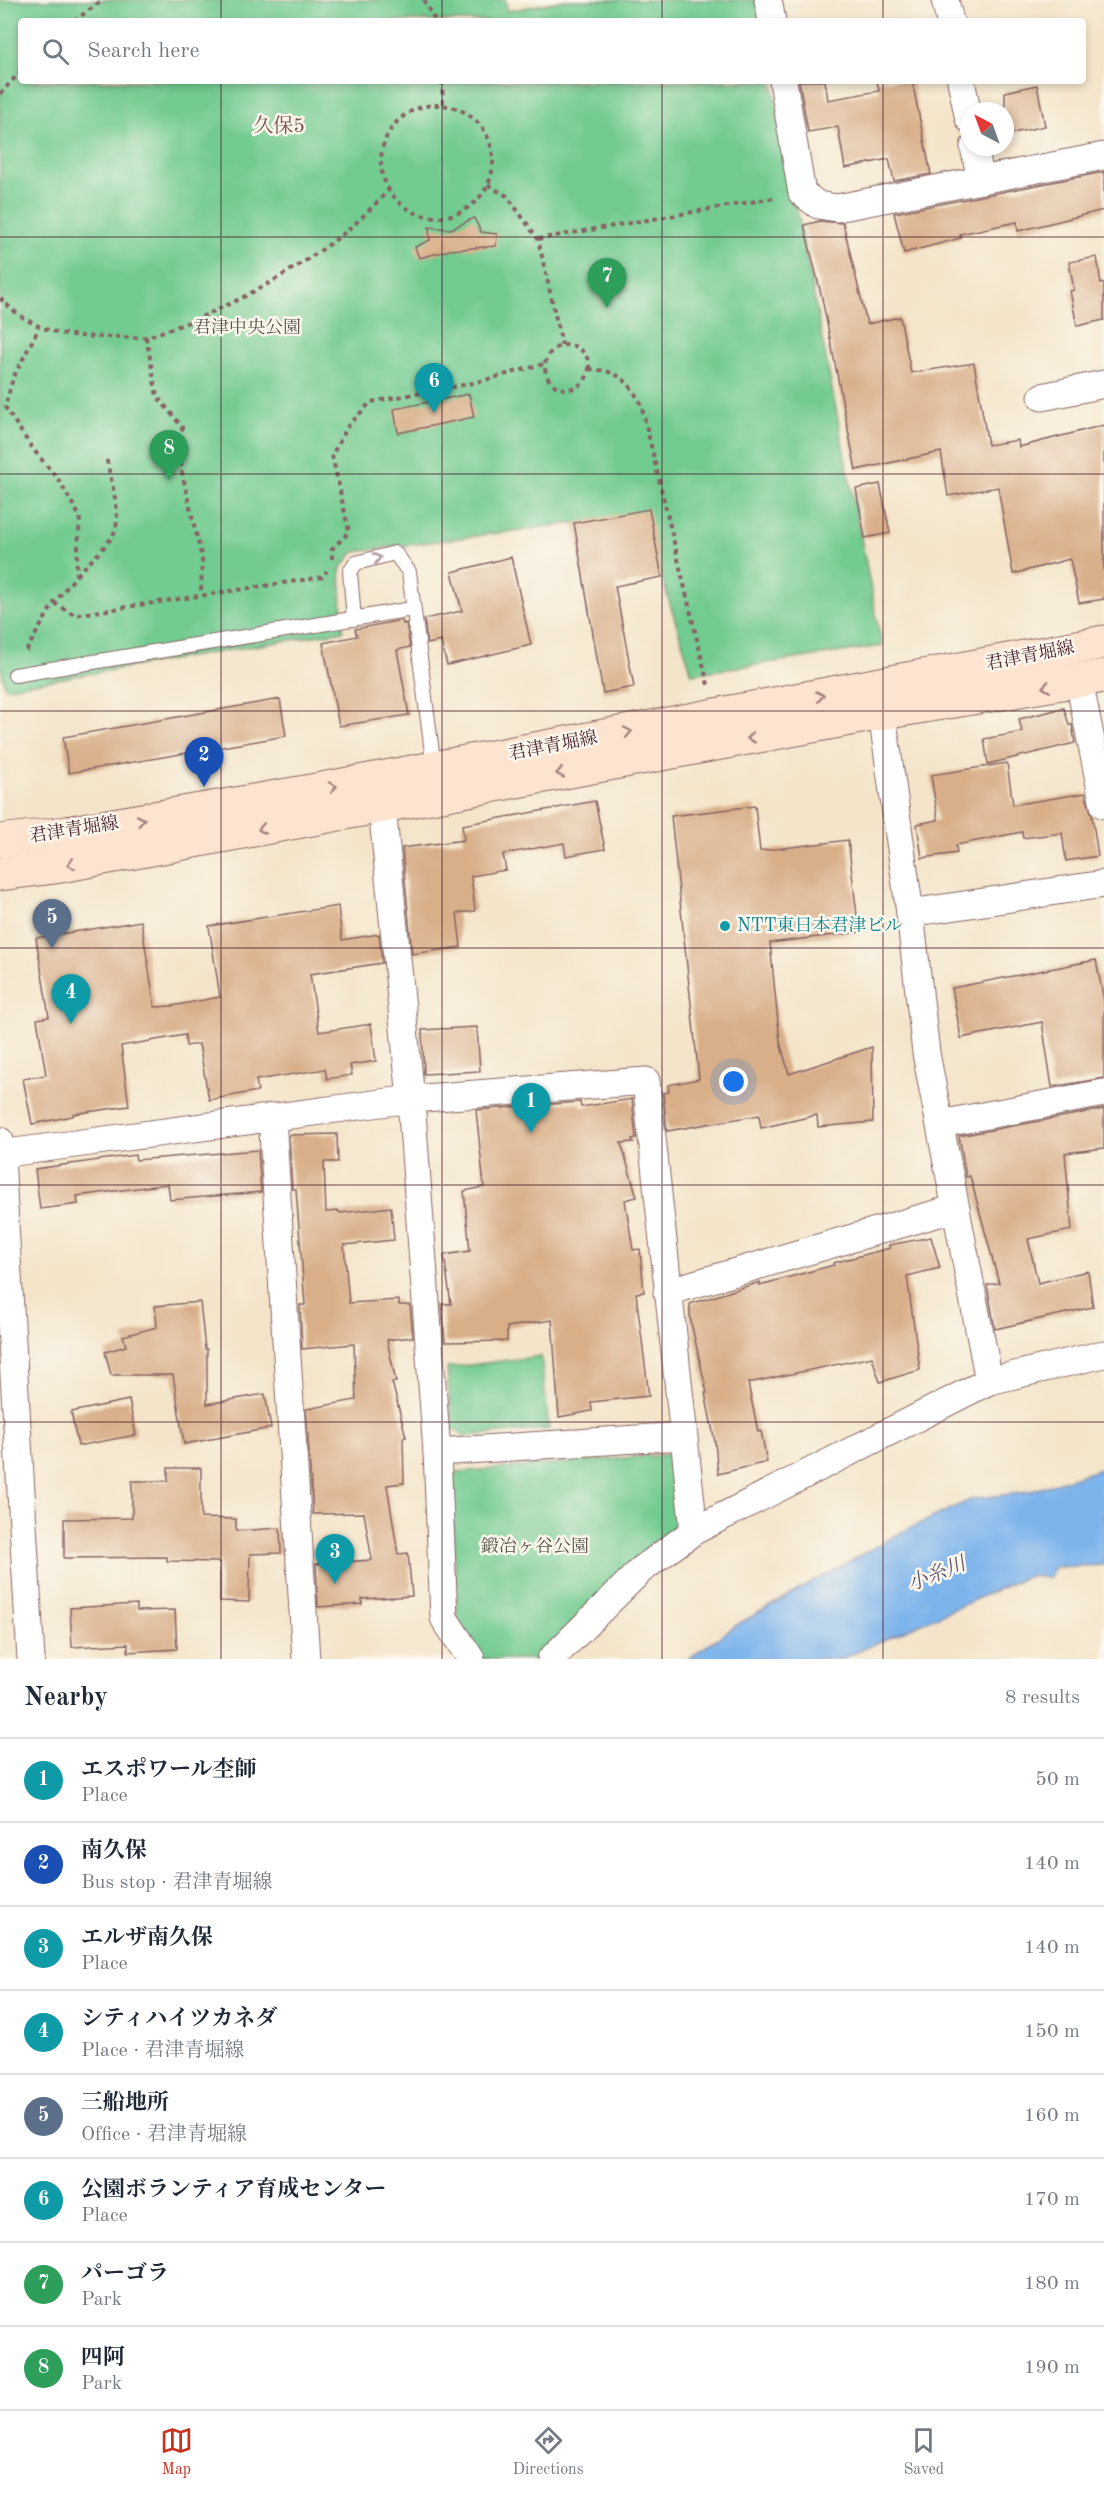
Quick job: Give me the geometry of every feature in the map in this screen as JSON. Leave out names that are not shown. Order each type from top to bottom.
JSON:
[{"type":"main road","name":"君津青堀線","points":[[0,841],[112,825],[434,768],[1104,642]]},
{"type":"main road","name":"君津青堀線","points":[[0,874],[56,867],[882,713],[1091,679]]},
{"type":"street","points":[[768,0],[771,18]]},
{"type":"street","points":[[945,0],[949,18]]},
{"type":"street","points":[[784,84],[802,193],[818,205],[837,208],[1104,156]]},
{"type":"street","points":[[962,84],[965,102]]},
{"type":"street","points":[[977,156],[981,180]]},
{"type":"street","points":[[1042,397],[1104,384]]},
{"type":"street","points":[[1091,679],[1104,805]]},
{"type":"street","points":[[882,713],[910,913],[926,1053],[989,1381]]},
{"type":"street","points":[[382,807],[411,1099],[437,1452],[444,1618],[471,1659]]},
{"type":"street","points":[[910,913],[1104,884]]},
{"type":"street","points":[[0,1154],[411,1099],[646,1082],[694,1531]]},
{"type":"street","points":[[940,1124],[1104,1092]]},
{"type":"street","points":[[272,1117],[306,1659]]},
{"type":"street","points":[[0,1141],[31,1659]]},
{"type":"street","points":[[668,1292],[956,1208]]},
{"type":"street","points":[[551,1659],[641,1570],[694,1531],[989,1381],[1104,1354]]},
{"type":"street","points":[[437,1452],[683,1436]]},
{"type":"lane","points":[[354,619],[350,572],[356,563],[395,553],[409,572],[434,768]]},
{"type":"lane","points":[[15,675],[412,609]]},
{"type":"path","points":[[78,18],[103,0]]},
{"type":"path","points":[[424,0],[433,18]]},
{"type":"path","points":[[0,94],[18,74]]},
{"type":"path","points":[[442,84],[443,105]]},
{"type":"path","points":[[433,104],[453,106],[472,117],[486,133],[493,153],[492,174],[488,185],[472,205],[457,214],[440,217],[423,215],[407,208],[389,190],[384,181],[382,150],[390,130],[396,122],[412,110],[433,104]]},
{"type":"path","points":[[488,185],[507,196],[538,239],[562,345]]},
{"type":"path","points":[[0,298],[15,313],[39,328],[81,337],[146,337],[223,307],[309,258],[361,219],[389,190]]},
{"type":"path","points":[[538,239],[802,193]]},
{"type":"path","points":[[39,328],[13,378],[5,407],[32,448],[58,479],[80,517],[76,576]]},
{"type":"path","points":[[146,337],[157,396],[182,427],[181,468],[202,559],[201,594]]},
{"type":"path","points":[[562,345],[578,348],[588,361],[589,369],[585,381],[576,388],[564,390],[553,385],[546,376],[544,364],[550,352],[562,345]]},
{"type":"path","points":[[54,603],[75,615],[322,577],[332,565],[332,549],[349,532],[332,455],[348,426],[371,402],[474,383],[544,364]]},
{"type":"path","points":[[589,369],[609,370],[624,380],[634,391],[641,404],[715,715]]},
{"type":"path","points":[[23,656],[54,603],[103,548],[114,532],[117,519],[106,456]]},
{"type":"green space","name":"君津中央公園","points":[[0,0],[506,0],[507,11],[565,0],[756,0],[759,18],[18,18],[18,84],[773,84],[882,646],[692,674],[642,514],[354,552],[340,569],[343,631],[5,688],[0,664]]},
{"type":"green space","points":[[541,1356],[549,1429],[465,1436],[452,1429],[447,1368]]},
{"type":"green space","name":"鍛冶ヶ谷公園","points":[[672,1454],[682,1517],[670,1535],[539,1659],[482,1659],[457,1622],[451,1478],[455,1472]]},
{"type":"water","name":"小糸川","points":[[1104,1468],[1104,1565],[1054,1567],[1050,1577],[1028,1576],[841,1659],[688,1659],[740,1623],[900,1533],[972,1499],[1028,1492]]},
{"type":"building","points":[[800,84],[825,84],[828,100],[879,91],[878,84],[913,84],[931,174],[894,181],[889,159],[845,168],[838,127],[808,132]]},
{"type":"building","points":[[1037,85],[1045,126],[1014,133],[1014,102],[1005,102],[1005,92]]},
{"type":"building","points":[[1104,172],[1104,210],[1018,231],[1017,222],[960,234],[961,238],[904,253],[894,213]]},
{"type":"building","points":[[474,218],[481,232],[497,234],[496,246],[450,250],[419,258],[415,247],[430,240],[429,227],[451,229]]},
{"type":"building","points":[[820,221],[843,223],[867,324],[900,317],[911,373],[974,363],[988,445],[1018,440],[1019,447],[1104,425],[1104,599],[1079,603],[1070,559],[1013,574],[998,487],[948,496],[941,452],[856,470],[822,298],[804,225]]},
{"type":"building","points":[[1097,257],[1101,284],[1104,283],[1104,320],[1077,326],[1070,291],[1074,290],[1069,262]]},
{"type":"building","points":[[469,394],[474,417],[398,433],[394,409]]},
{"type":"building","points":[[880,484],[890,533],[865,538],[856,489]]},
{"type":"building","points":[[649,509],[662,577],[615,586],[634,687],[603,693],[574,523]]},
{"type":"building","points":[[511,557],[531,645],[447,665],[441,641],[427,644],[424,619],[462,611],[452,572]]},
{"type":"building","points":[[402,620],[403,624],[406,623],[410,647],[397,650],[409,715],[339,726],[323,643],[357,636],[355,629]]},
{"type":"building","points":[[280,699],[286,736],[69,773],[63,737]]},
{"type":"building","points":[[1064,708],[1069,725],[1072,725],[1075,743],[988,764],[984,739],[1022,732],[1019,719]]},
{"type":"building","points":[[1007,763],[1013,805],[1085,793],[1092,815],[1098,856],[1066,861],[1062,833],[1023,838],[1022,832],[956,845],[957,853],[922,858],[917,824],[938,820],[931,775]]},
{"type":"building","points":[[595,801],[605,849],[566,856],[564,843],[503,854],[506,870],[471,876],[475,911],[457,913],[461,947],[412,954],[402,848],[464,840],[462,825]]},
{"type":"building","points":[[755,806],[760,851],[848,840],[859,932],[770,943],[780,1042],[789,1074],[872,1047],[873,1122],[818,1127],[817,1115],[761,1128],[759,1115],[667,1131],[663,1093],[669,1092],[668,1085],[699,1079],[671,816]]},
{"type":"building","points":[[338,906],[342,940],[379,934],[382,963],[310,974],[319,1032],[371,1024],[376,1061],[350,1065],[352,1075],[327,1079],[325,1069],[256,1080],[258,1091],[209,1100],[199,1044],[186,1046],[185,1035],[121,1046],[129,1106],[73,1114],[73,1116],[32,1124],[23,1079],[46,1075],[37,1019],[49,1017],[36,938],[141,921],[155,1007],[172,1006],[220,997],[209,926]]},
{"type":"building","points":[[1096,960],[1104,1001],[1104,1078],[1052,1087],[1042,1022],[961,1038],[952,988]]},
{"type":"building","points":[[477,1027],[480,1071],[424,1074],[422,1030]]},
{"type":"building","points":[[632,1099],[636,1138],[632,1139],[633,1142],[621,1143],[637,1197],[625,1200],[633,1250],[640,1249],[644,1292],[636,1293],[649,1396],[591,1402],[592,1411],[559,1417],[552,1320],[507,1327],[507,1341],[445,1342],[442,1304],[451,1304],[444,1255],[470,1251],[464,1191],[484,1187],[476,1110],[580,1102],[581,1107]]},
{"type":"building","points":[[1104,1109],[1104,1148],[1065,1153],[1072,1230],[1028,1239],[1038,1283],[1088,1271],[1093,1307],[995,1329],[987,1285],[999,1283],[970,1176],[966,1177],[959,1136]]},
{"type":"building","points":[[337,1134],[338,1162],[324,1162],[326,1212],[339,1211],[340,1213],[391,1207],[394,1240],[344,1245],[349,1303],[399,1300],[399,1305],[410,1305],[413,1337],[387,1340],[396,1382],[392,1382],[406,1437],[403,1438],[404,1483],[387,1485],[398,1554],[408,1553],[412,1596],[362,1599],[362,1604],[318,1607],[316,1564],[372,1560],[364,1513],[313,1514],[306,1409],[356,1400],[354,1344],[302,1349],[300,1305],[305,1305],[296,1189],[292,1189],[289,1135]]},
{"type":"building","points":[[258,1150],[261,1192],[170,1200],[168,1184],[77,1196],[78,1204],[40,1209],[35,1169],[135,1155],[136,1160]]},
{"type":"building","points":[[931,1237],[940,1268],[907,1276],[920,1370],[880,1382],[872,1357],[748,1383],[767,1462],[718,1474],[715,1442],[705,1393],[707,1393],[690,1318],[690,1304],[760,1282],[760,1285],[834,1265],[833,1263],[890,1248],[889,1245]]},
{"type":"building","points":[[200,1302],[205,1349],[207,1349],[207,1404],[265,1394],[271,1428],[184,1444],[173,1375],[111,1375],[105,1352],[126,1346],[123,1336],[157,1327],[155,1306]]},
{"type":"building","points":[[129,1400],[136,1435],[78,1446],[71,1412]]},
{"type":"building","points":[[168,1468],[201,1468],[201,1518],[236,1519],[236,1531],[280,1528],[281,1553],[250,1554],[249,1602],[220,1601],[220,1562],[167,1561],[167,1557],[64,1558],[64,1519],[132,1518],[132,1481],[168,1481]]},
{"type":"building","points":[[137,1604],[137,1611],[175,1610],[177,1649],[128,1652],[128,1644],[72,1647],[70,1608]]},
{"type":"place","name":"パーゴラ","points":[[607,308]]},
{"type":"place","name":"公園ボランティア育成センター","points":[[434,413]]},
{"type":"place","name":"四阿","points":[[169,480]]},
{"type":"place","name":"南久保","points":[[204,787]]},
{"type":"place","name":"NTT東日本君津ビル","points":[[725,926]]},
{"type":"place","name":"三船地所","points":[[52,949]]},
{"type":"place","name":"シティハイツカネダ","points":[[71,1024]]},
{"type":"place","name":"エスポワール杢師","points":[[531,1133]]},
{"type":"place","name":"エルザ南久保","points":[[335,1584]]},
{"type":"district","name":"久保5","points":[[279,127]]}]
